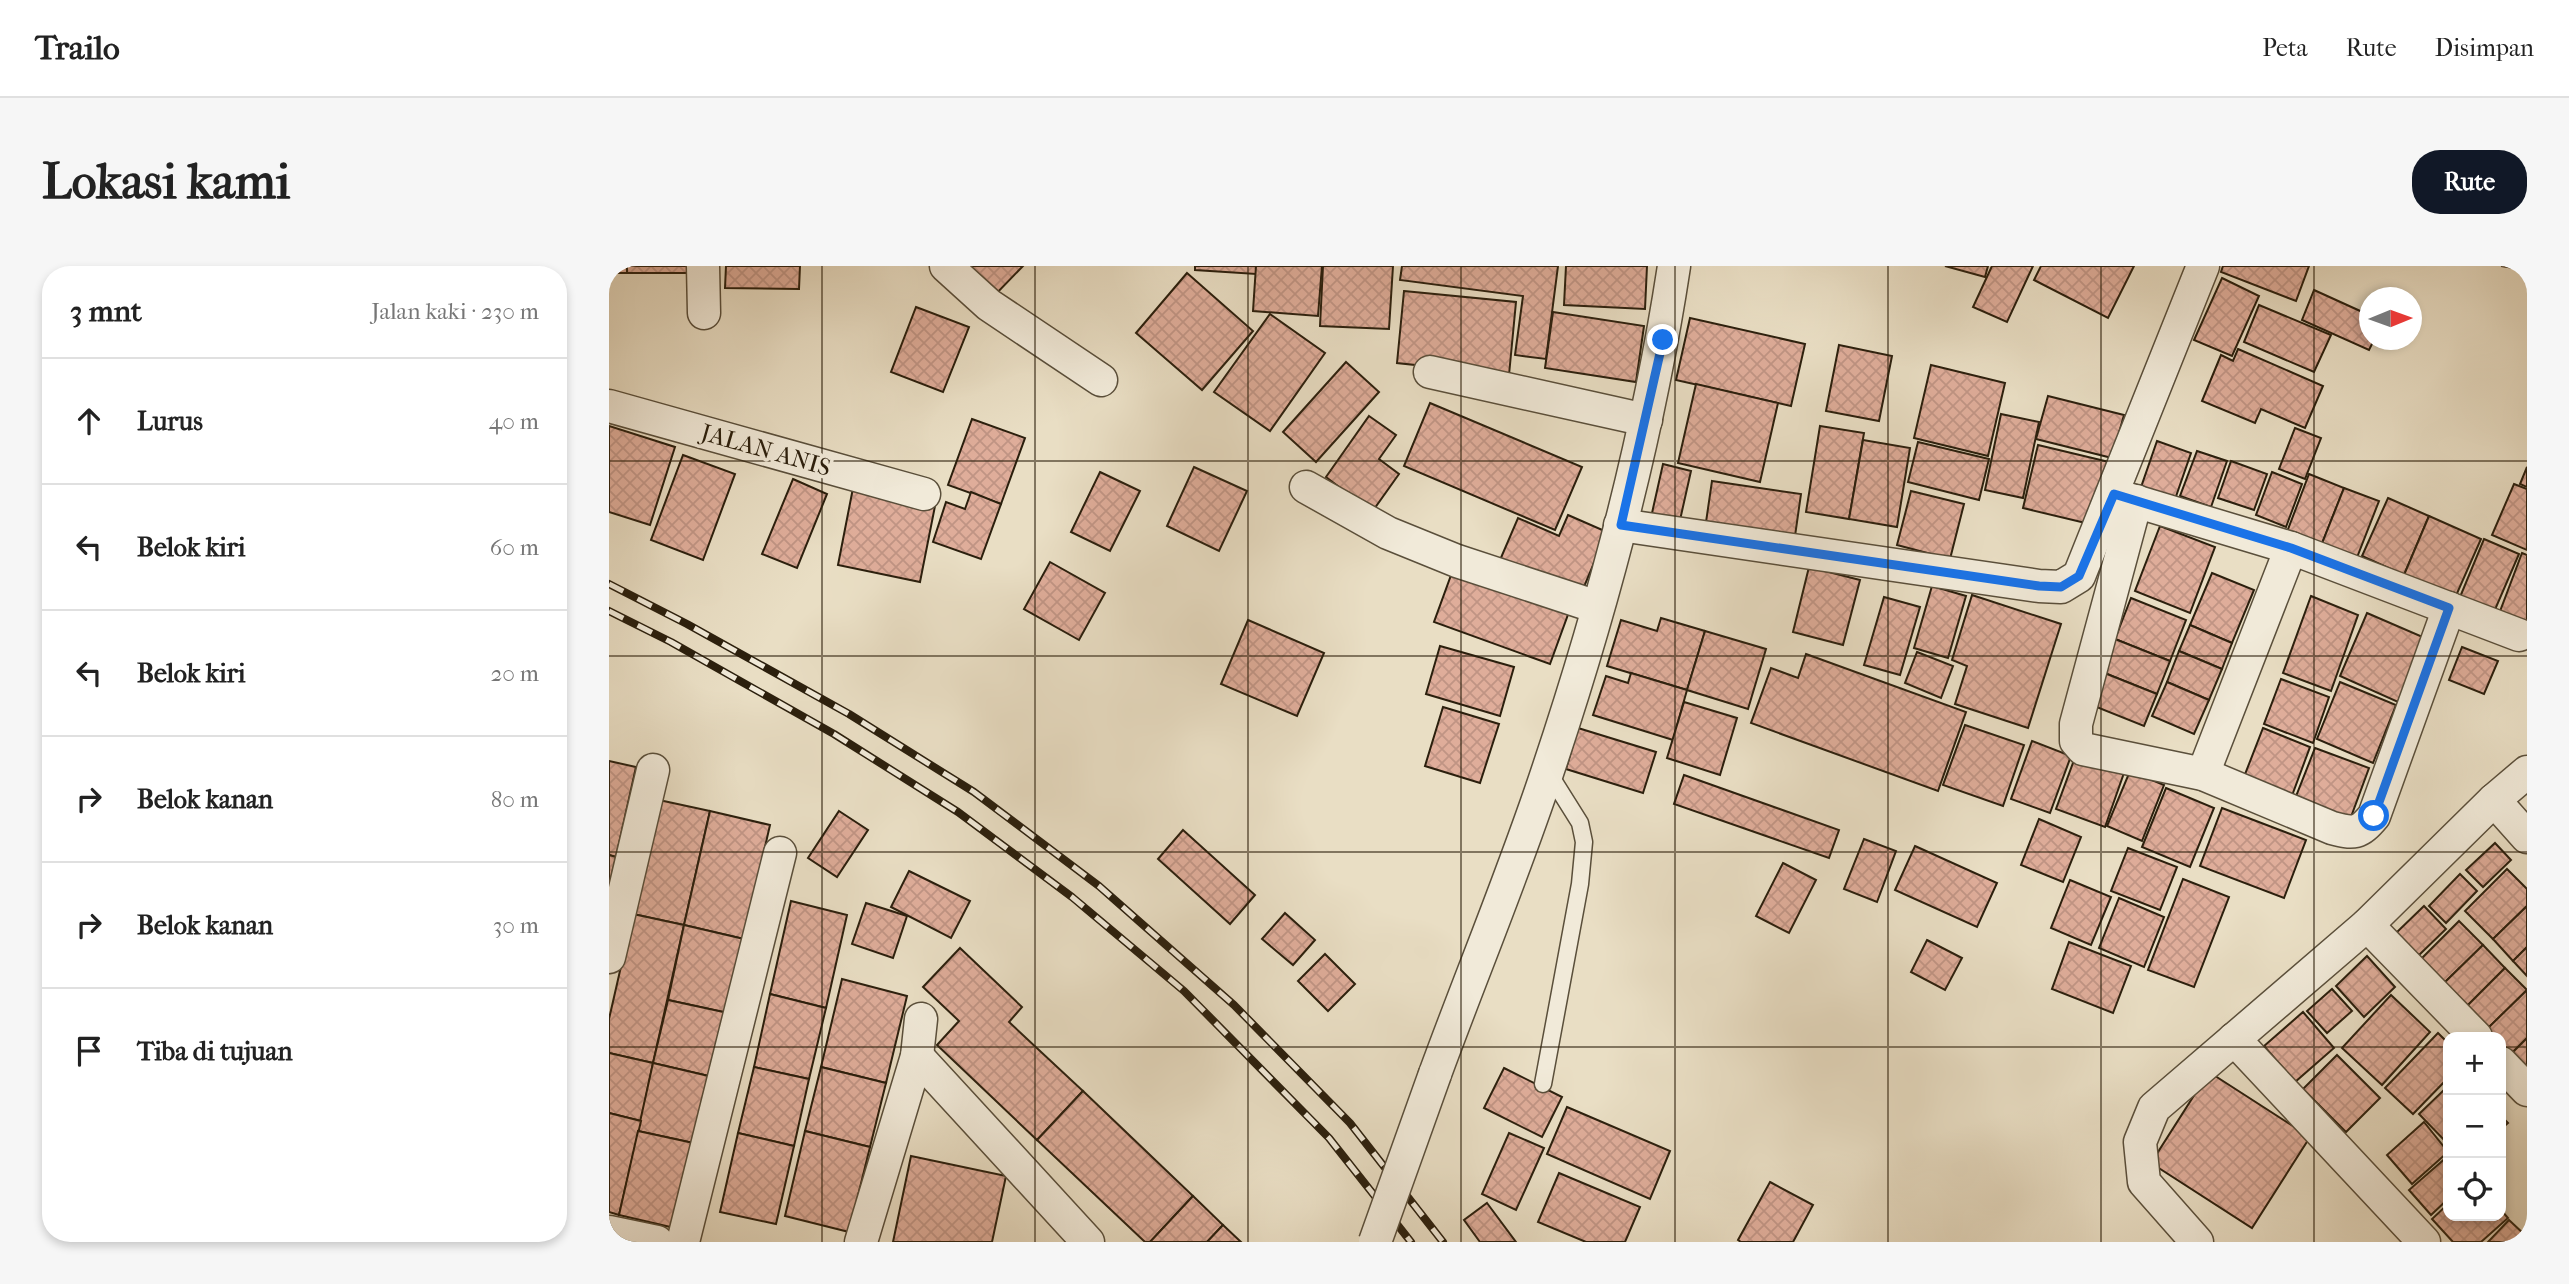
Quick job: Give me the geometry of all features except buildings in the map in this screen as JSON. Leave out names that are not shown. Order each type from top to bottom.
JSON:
[{"type":"street","points":[[703,266],[704,313]]},
{"type":"street","points":[[946,266],[989,305],[1101,380]]},
{"type":"street","points":[[1375,1242],[1548,772],[1621,525],[1663,340],[1674,266]]},
{"type":"street","points":[[2203,266],[2125,498],[2075,724],[2077,741],[2083,749],[2203,774],[2332,828],[2350,833],[2364,829],[2374,816],[2449,608]]},
{"type":"street","points":[[1430,372],[1646,420]]},
{"type":"street","name":"JALAN ANIS","points":[[609,406],[924,494]]},
{"type":"street","points":[[1307,487],[1388,533],[1457,561],[1597,607]]},
{"type":"street","points":[[1621,525],[2061,587],[2079,576],[2125,498]]},
{"type":"street","points":[[2125,498],[2291,548],[2519,635]]},
{"type":"street","points":[[2203,774],[2291,548]]},
{"type":"street","points":[[609,957],[653,770]]},
{"type":"street","points":[[2197,1242],[2144,1182],[2140,1142],[2154,1108],[2367,925],[2494,800],[2527,772]]},
{"type":"street","points":[[2494,800],[2527,837]]},
{"type":"street","points":[[683,1242],[780,853]]},
{"type":"street","points":[[2367,925],[2471,1032]]},
{"type":"street","points":[[861,1242],[918,1056],[921,1019]]},
{"type":"street","points":[[2234,1040],[2424,1242]]},
{"type":"street","points":[[918,1056],[1088,1242]]},
{"type":"street","points":[[2506,1068],[2527,1090]]},
{"type":"street","points":[[609,1232],[657,1242]]},
{"type":"lane","points":[[1543,1084],[1580,884],[1584,842],[1580,822],[1548,772]]},
{"type":"railway","points":[[609,584],[849,714],[974,792],[1099,886],[1234,1005],[1350,1123],[1443,1242]]},
{"type":"railway","points":[[609,611],[671,642],[834,734],[958,812],[1072,897],[1184,991],[1329,1138],[1411,1242]]},
{"type":"route","points":[[1663,340],[1621,525],[2061,587],[2079,576],[2114,494],[2291,548],[2449,608],[2374,816]]}]
